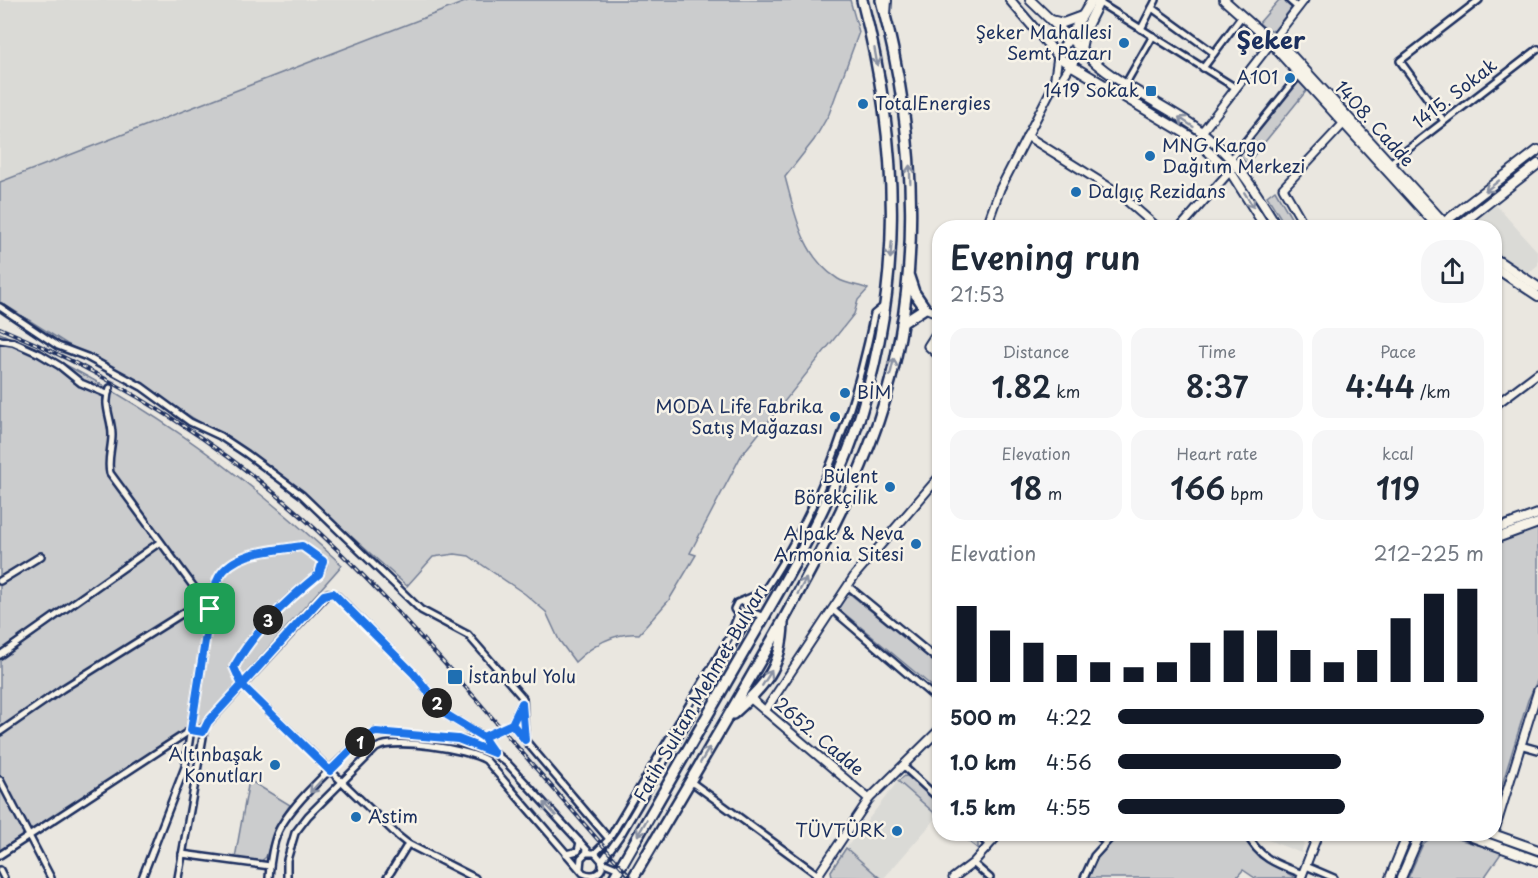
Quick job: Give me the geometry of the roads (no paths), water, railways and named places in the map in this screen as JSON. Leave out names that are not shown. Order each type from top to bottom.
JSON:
[{"type":"highway","name":"Fatih Sultan Mehmet Bulvarı","points":[[616,874],[817,524],[841,454],[868,388],[885,305],[892,235],[890,142],[875,50],[862,0]]},
{"type":"highway","name":"Fatih Sultan Mehmet Bulvarı","points":[[633,878],[726,720],[830,535],[857,475],[878,420],[902,323],[908,272],[910,194],[907,130],[900,75],[881,0]]},
{"type":"highway","points":[[902,323],[925,308],[914,292],[908,272]]},
{"type":"highway","points":[[726,720],[759,690],[781,656],[783,620]]},
{"type":"main road","points":[[886,19],[887,0]]},
{"type":"main road","points":[[1010,0],[1058,56],[1188,134],[1230,171],[1261,220]]},
{"type":"main road","points":[[1030,0],[1092,60],[1202,132],[1232,158],[1244,172],[1273,220]]},
{"type":"main road","name":"1408. Cadde","points":[[1224,0],[1273,43],[1299,75],[1434,220]]},
{"type":"main road","points":[[1058,56],[1083,15],[1096,1]]},
{"type":"main road","points":[[1071,65],[1081,49],[1085,30],[1096,1]]},
{"type":"main road","points":[[1047,18],[1064,23],[1083,15]]},
{"type":"main road","name":"1408. Cadde","points":[[1273,43],[1282,46],[1390,163],[1435,220]]},
{"type":"main road","points":[[1450,220],[1538,150]]},
{"type":"main road","points":[[1466,220],[1538,164]]},
{"type":"main road","points":[[1502,263],[1538,287]]},
{"type":"main road","points":[[1502,272],[1538,296]]},
{"type":"main road","points":[[1502,527],[1538,514]]},
{"type":"main road","points":[[1502,536],[1538,523]]},
{"type":"main road","points":[[1502,837],[1538,850]]},
{"type":"main road","points":[[1389,878],[1405,841]]},
{"type":"main road","points":[[1401,878],[1417,841]]},
{"type":"main road","points":[[1416,844],[1419,841]]},
{"type":"main road","points":[[1483,841],[1538,861]]},
{"type":"street","points":[[1141,29],[1156,0]]},
{"type":"street","points":[[1289,0],[1298,8]]},
{"type":"street","points":[[1202,132],[1304,0]]},
{"type":"street","points":[[1444,121],[1400,62],[1479,0]]},
{"type":"street","points":[[1096,1],[1236,88]]},
{"type":"street","points":[[1152,8],[1214,53]]},
{"type":"street","points":[[1203,68],[1242,16]]},
{"type":"street","points":[[1126,83],[1153,36]]},
{"type":"street","name":"1415. Sokak","points":[[1390,163],[1538,49]]},
{"type":"street","points":[[989,220],[1000,189],[1054,84],[1058,56]]},
{"type":"street","points":[[1054,84],[1060,82],[1071,65]]},
{"type":"street","points":[[1232,158],[1299,75]]},
{"type":"street","points":[[1301,220],[1283,188],[1344,123]]},
{"type":"street","points":[[1027,136],[1117,192],[1149,220]]},
{"type":"street","points":[[1187,220],[1230,171]]},
{"type":"street","points":[[738,615],[748,611],[764,592],[804,526],[841,454],[874,314],[885,305]]},
{"type":"street","points":[[0,307],[58,346],[87,357],[116,377],[154,394],[190,422],[231,443],[302,495],[421,610],[468,635],[523,698],[525,740]]},
{"type":"street","points":[[925,308],[932,311]]},
{"type":"street","points":[[0,340],[13,342],[40,354],[81,383],[109,391],[107,411],[112,433],[108,464],[110,473],[210,609]]},
{"type":"street","points":[[1502,400],[1538,373]]},
{"type":"street","points":[[765,711],[863,564],[932,485]]},
{"type":"street","points":[[0,654],[160,542]]},
{"type":"street","points":[[142,878],[177,793],[191,730],[210,609],[218,579],[224,570],[239,559],[302,546],[323,561],[319,574],[274,614],[244,648],[234,667],[242,685],[408,844],[472,877]]},
{"type":"street","points":[[0,581],[41,556]]},
{"type":"street","points":[[848,586],[932,655]]},
{"type":"street","points":[[579,878],[581,858],[592,853],[609,839],[729,638],[738,615],[735,605],[764,592]]},
{"type":"street","points":[[178,878],[203,732],[208,722],[324,595],[333,593],[414,674],[447,715],[483,737],[494,753]]},
{"type":"street","points":[[0,732],[62,689],[204,600]]},
{"type":"street","points":[[286,878],[287,860],[295,833],[381,745],[391,744],[472,753],[490,764],[580,870],[593,877],[602,870],[602,861],[622,833],[748,619],[744,601]]},
{"type":"street","points":[[833,610],[932,695]]},
{"type":"street","points":[[748,611],[764,617]]},
{"type":"street","points":[[1502,804],[1538,690]]},
{"type":"street","name":"2652. Cadde","points":[[750,698],[869,799]]},
{"type":"street","points":[[483,737],[512,724],[522,703]]},
{"type":"street","points":[[512,724],[609,839]]},
{"type":"street","points":[[0,855],[191,730],[203,732]]},
{"type":"street","points":[[269,878],[278,832],[285,821],[365,736],[376,732],[458,739],[494,753],[507,763],[580,843],[616,874]]},
{"type":"street","points":[[690,781],[818,877],[869,799],[932,737]]},
{"type":"street","points":[[1520,745],[1538,750]]},
{"type":"street","points":[[903,766],[932,793]]},
{"type":"street","points":[[0,780],[51,878]]},
{"type":"street","points":[[985,841],[989,845]]},
{"type":"street","points":[[953,878],[973,863],[993,841]]},
{"type":"street","points":[[1251,841],[1255,849],[1264,857],[1302,876],[1315,841]]},
{"type":"street","points":[[1084,878],[1094,856],[1106,842]]},
{"type":"street","points":[[566,854],[578,851],[580,843]]},
{"type":"street","points":[[387,878],[408,844]]},
{"type":"street","points":[[182,854],[270,866]]},
{"type":"street","points":[[973,863],[990,878]]},
{"type":"street","points":[[1306,866],[1334,878]]},
{"type":"street","points":[[0,870],[4,878]]},
{"type":"tunnel","points":[[110,388],[114,380]]},
{"type":"railway","points":[[0,328],[74,362],[145,401],[246,470],[305,519],[406,620],[631,878]]},
{"type":"place","name":"Şeker Mahallesi Semt Pazarı","points":[[1124,43]]},
{"type":"place","name":"A101","points":[[1290,78]]},
{"type":"place","name":"1419 Sokak","points":[[1151,91]]},
{"type":"place","name":"TotalEnergies","points":[[863,104]]},
{"type":"place","name":"MNG Kargo Dağıtım Merkezi","points":[[1150,156]]},
{"type":"place","name":"Dalgıç Rezidans","points":[[1076,192]]},
{"type":"place","name":"BİM","points":[[845,393]]},
{"type":"place","name":"MODA Life Fabrika Satış Mağazası","points":[[835,417]]},
{"type":"place","name":"Bülent Börekçilik","points":[[890,487]]},
{"type":"place","name":"Alpak & Neva Armonia Sitesi","points":[[916,544]]},
{"type":"place","name":"İstanbul Yolu","points":[[455,677]]},
{"type":"place","name":"Altınbaşak Konutları","points":[[275,765]]},
{"type":"place","name":"Astim","points":[[356,817]]},
{"type":"place","name":"TÜVTÜRK","points":[[897,831]]},
{"type":"district","name":"Şeker","points":[[1271,41]]}]
